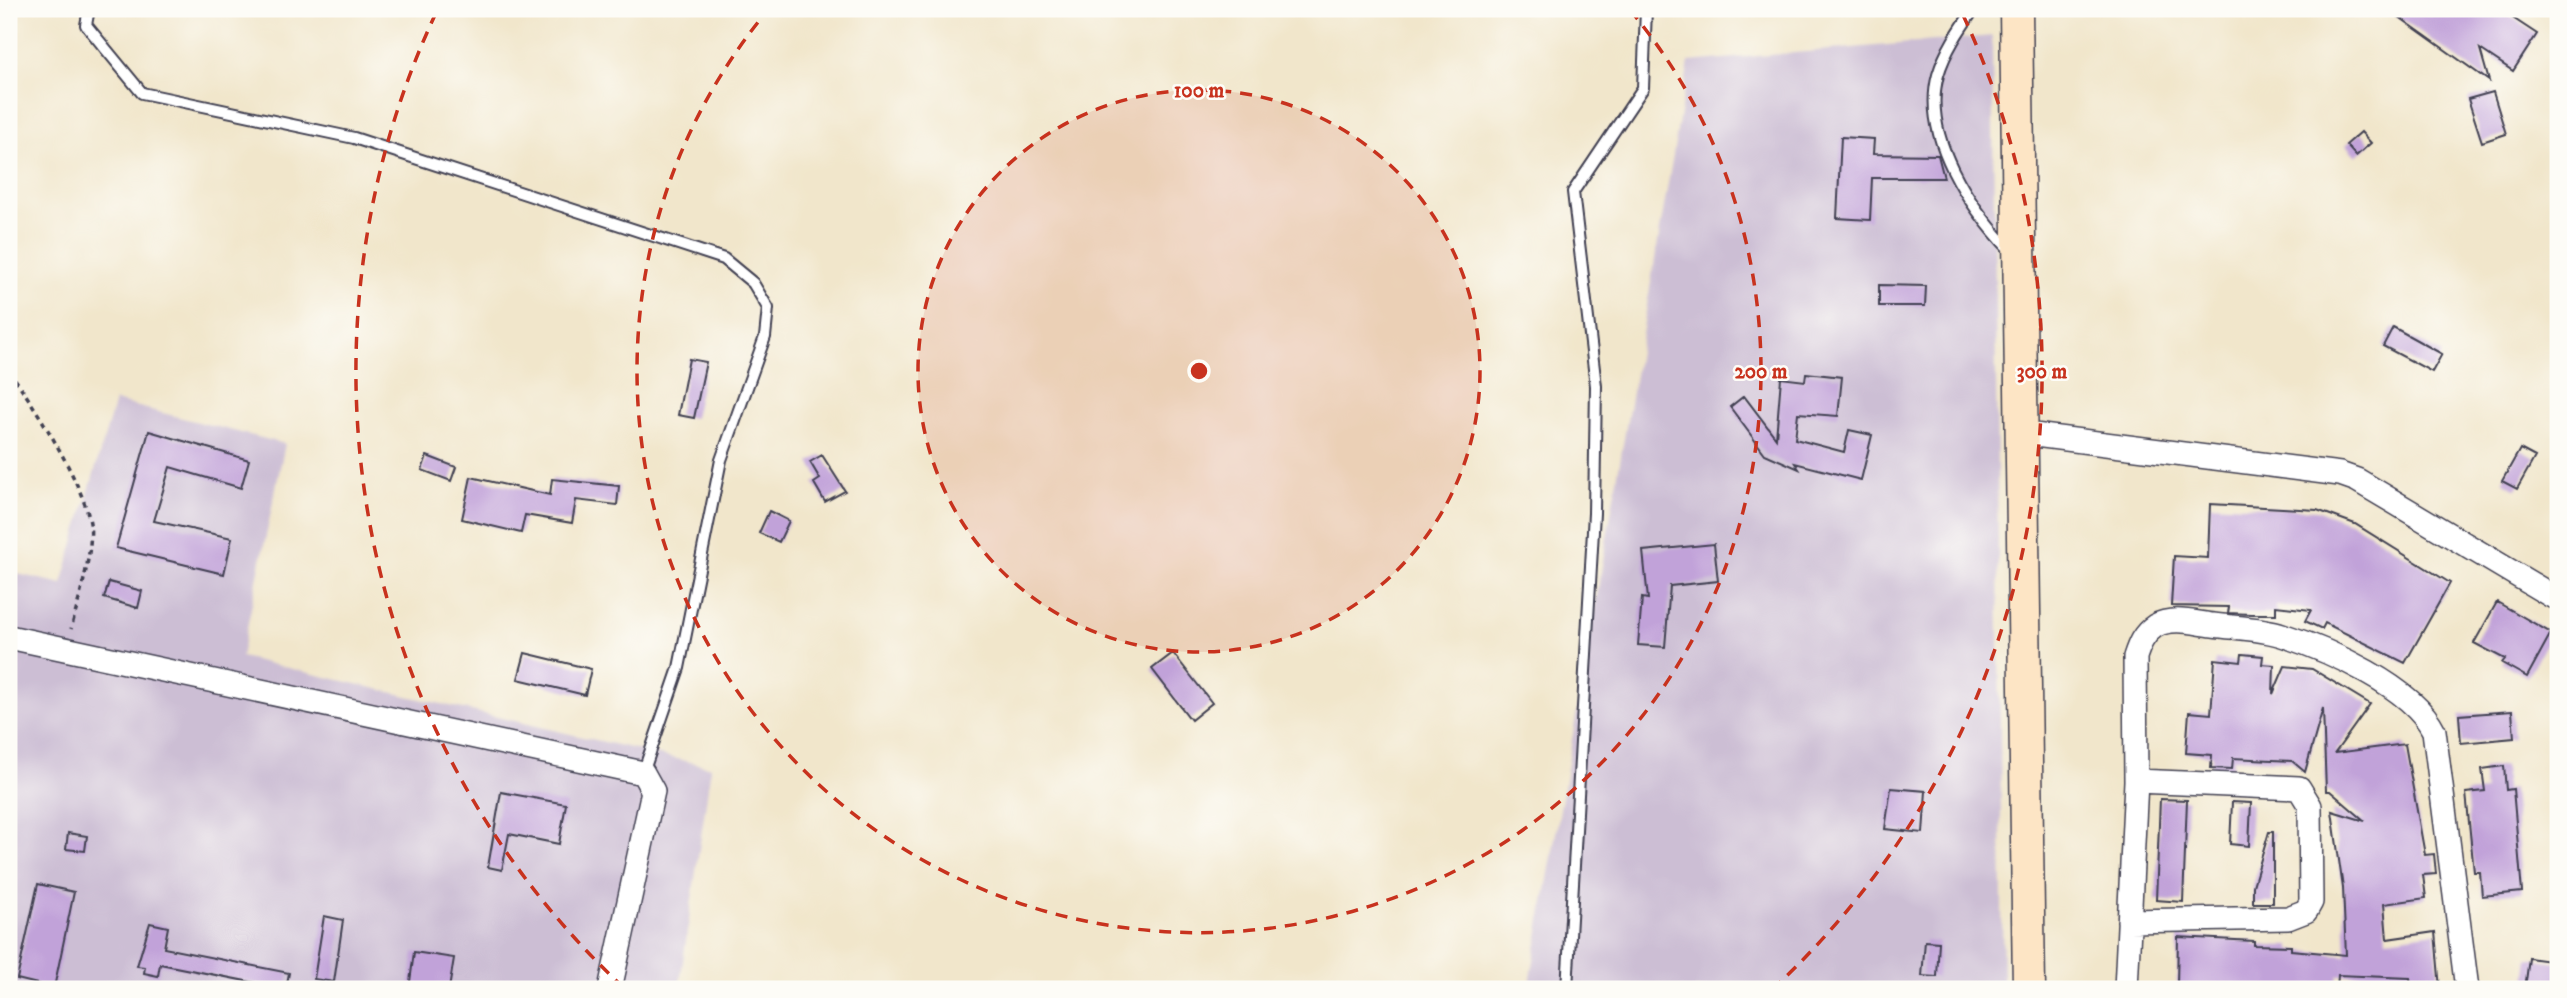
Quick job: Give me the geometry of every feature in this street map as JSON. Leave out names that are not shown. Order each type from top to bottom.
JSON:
[{"type":"main road","points":[[2016,9],[2019,433],[2029,989]]},
{"type":"street","points":[[2019,433],[2340,474],[2357,480],[2552,596]]},
{"type":"street","points":[[2126,989],[2136,781],[2135,657],[2141,640],[2156,626],[2176,621],[2280,634],[2334,656],[2386,684],[2418,708],[2434,731],[2467,989]]},
{"type":"street","points":[[9,637],[643,773],[653,791],[610,989]]},
{"type":"street","points":[[2129,921],[2288,918],[2306,911],[2311,902],[2310,806],[2299,788],[2136,781]]},
{"type":"lane","points":[[89,9],[86,24],[142,93],[354,138],[724,259],[753,283],[768,308],[765,337],[721,460],[678,668],[643,773]]},
{"type":"lane","points":[[1567,989],[1594,513],[1596,386],[1573,192],[1643,89],[1646,9]]},
{"type":"lane","points":[[1973,9],[1956,33],[1938,75],[1936,102],[1939,128],[1950,168],[1972,202],[2018,257]]},
{"type":"path","points":[[9,372],[34,405],[75,485],[90,524],[84,583],[65,650]]},
{"type":"shaded area","points":[[1992,36],[2003,989],[1529,989],[1689,62]]},
{"type":"shaded area","points":[[115,401],[285,444],[241,657],[711,767],[679,989],[9,989],[9,572],[62,584]]},
{"type":"building","points":[[2388,9],[2421,9],[2430,15],[2435,9],[2499,9],[2537,34],[2513,71],[2480,49],[2489,81]]},
{"type":"building","points":[[2493,92],[2506,134],[2482,142],[2468,99]]},
{"type":"building","points":[[2361,132],[2371,143],[2356,156],[2346,145]]},
{"type":"building","points":[[1841,137],[1874,139],[1873,154],[1938,155],[1944,178],[1872,178],[1870,220],[1837,218]]},
{"type":"building","points":[[1879,285],[1926,286],[1925,306],[1879,306]]},
{"type":"building","points":[[2393,327],[2442,354],[2432,372],[2383,346]]},
{"type":"building","points":[[689,359],[706,362],[694,418],[678,415]]},
{"type":"building","points":[[1806,373],[1842,377],[1838,416],[1798,413],[1795,439],[1844,452],[1849,430],[1872,435],[1861,480],[1795,463],[1799,469],[1765,454],[1730,407],[1744,396],[1776,438],[1781,378],[1805,381]]},
{"type":"building","points":[[149,431],[249,460],[241,488],[170,467],[154,521],[232,538],[224,574],[116,548]]},
{"type":"building","points":[[2520,449],[2535,457],[2517,489],[2502,481]]},
{"type":"building","points":[[822,455],[845,491],[825,502],[814,483],[820,479],[810,462]]},
{"type":"building","points":[[427,456],[456,467],[451,481],[422,470]]},
{"type":"building","points":[[471,477],[550,495],[552,479],[619,486],[617,505],[576,500],[572,523],[525,515],[521,533],[462,519]]},
{"type":"building","points":[[2210,504],[2317,510],[2355,524],[2450,583],[2405,663],[2325,623],[2322,629],[2305,621],[2311,610],[2276,606],[2276,614],[2251,614],[2228,613],[2229,607],[2171,606],[2174,556],[2208,558]]},
{"type":"building","points":[[769,511],[789,521],[779,542],[759,533]]},
{"type":"building","points":[[1714,544],[1718,581],[1670,586],[1665,647],[1638,645],[1642,598],[1648,599],[1643,551]]},
{"type":"building","points":[[109,582],[142,591],[138,608],[104,598]]},
{"type":"building","points":[[2497,602],[2551,633],[2527,677],[2502,663],[2505,659],[2474,643]]},
{"type":"building","points":[[525,653],[591,669],[585,695],[518,679]]},
{"type":"building","points":[[1173,653],[1212,703],[1191,720],[1152,669]]},
{"type":"building","points":[[2242,654],[2263,656],[2262,664],[2274,665],[2273,694],[2285,666],[2312,669],[2370,704],[2335,753],[2405,744],[2425,855],[2434,854],[2436,874],[2423,875],[2426,898],[2384,904],[2387,939],[2435,932],[2440,989],[2411,989],[2410,978],[2338,975],[2337,989],[2177,986],[2178,937],[2254,941],[2254,945],[2291,946],[2291,950],[2346,955],[2343,888],[2332,811],[2365,821],[2330,791],[2326,791],[2323,708],[2305,772],[2292,761],[2233,758],[2232,769],[2211,768],[2212,755],[2186,753],[2189,712],[2211,714],[2215,659],[2241,662]]},
{"type":"building","points":[[2512,711],[2514,738],[2461,743],[2459,715]]},
{"type":"building","points":[[2504,766],[2506,790],[2513,789],[2522,892],[2482,896],[2480,872],[2474,872],[2466,793],[2485,791],[2482,769]]},
{"type":"building","points":[[1891,788],[1926,791],[1923,833],[1885,829]]},
{"type":"building","points":[[501,792],[566,804],[559,844],[509,834],[502,870],[488,867]]},
{"type":"building","points":[[2160,799],[2187,800],[2183,902],[2156,900]]},
{"type":"building","points":[[2232,802],[2251,803],[2249,846],[2230,844]]},
{"type":"building","points":[[2269,832],[2273,832],[2273,903],[2253,903],[2253,886]]},
{"type":"building","points":[[68,833],[87,836],[85,851],[66,849]]},
{"type":"building","points":[[38,884],[74,892],[54,988],[17,979]]},
{"type":"building","points":[[324,916],[343,920],[334,982],[314,979]]},
{"type":"building","points":[[150,923],[168,927],[164,948],[289,973],[286,989],[160,964],[158,976],[144,973],[145,967],[137,966]]},
{"type":"building","points":[[1925,941],[1939,942],[1937,977],[1922,976]]},
{"type":"building","points":[[414,952],[454,958],[449,989],[409,989]]},
{"type":"building","points":[[2529,958],[2558,962],[2558,989],[2525,989]]}]
